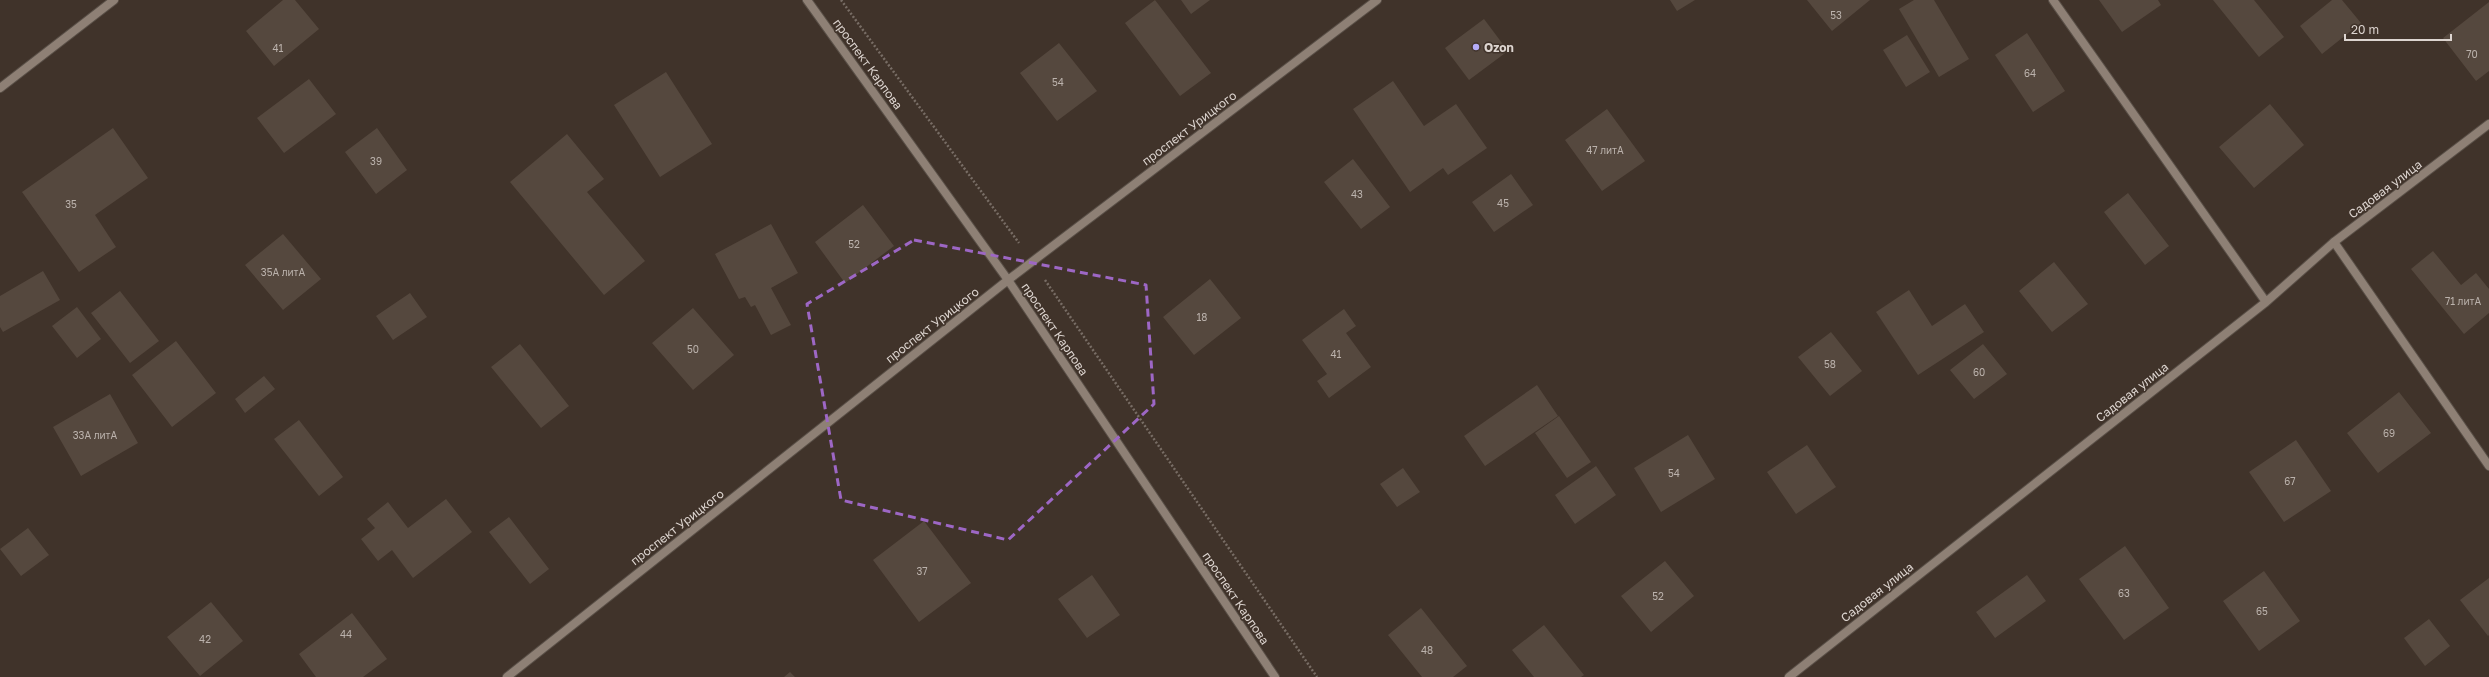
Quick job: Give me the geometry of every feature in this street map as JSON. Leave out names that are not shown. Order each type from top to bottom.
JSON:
[{"type":"street","points":[[0,88],[114,0]]},
{"type":"street","name":"проспект Карпова","points":[[807,0],[1008,280],[1275,677]]},
{"type":"street","name":"проспект Урицкого","points":[[507,677],[1008,280],[1377,0]]},
{"type":"street","points":[[2053,0],[2266,302]]},
{"type":"street","name":"Садовая улица","points":[[1788,677],[2266,302],[2334,242],[2489,124]]},
{"type":"street","points":[[2334,242],[2489,466]]},
{"type":"path","points":[[841,0],[1033,261],[1317,677]]},
{"type":"highlighted area","points":[[914,240],[1146,285],[1154,404],[1008,540],[841,500],[807,304]]},
{"type":"building","points":[[283,0],[295,0],[319,29],[274,66],[246,31]]},
{"type":"building","points":[[1155,0],[1211,73],[1180,96],[1125,23]]},
{"type":"building","points":[[1181,0],[1210,0],[1191,14]]},
{"type":"building","points":[[1670,0],[1695,0],[1677,11]]},
{"type":"building","points":[[1807,0],[1870,0],[1832,31]]},
{"type":"building","points":[[1914,0],[1934,0],[1969,59],[1939,77],[1899,9]]},
{"type":"building","points":[[2099,0],[2158,0],[2161,5],[2122,32]]},
{"type":"building","points":[[2213,0],[2254,0],[2284,37],[2259,57]]},
{"type":"building","points":[[2332,0],[2342,0],[2361,23],[2322,54],[2300,26]]},
{"type":"building","points":[[2489,2],[2489,71],[2476,81],[2443,38]]},
{"type":"building","points":[[1484,19],[1508,51],[1469,80],[1445,48]]},
{"type":"building","points":[[2027,33],[2065,91],[2033,112],[1995,55]]},
{"type":"building","points":[[1907,35],[1930,72],[1906,87],[1883,50]]},
{"type":"building","points":[[1059,43],[1097,91],[1057,121],[1020,73]]},
{"type":"building","points":[[666,72],[712,144],[660,177],[614,105]]},
{"type":"building","points":[[309,79],[336,114],[284,153],[257,118]]},
{"type":"building","points":[[1393,81],[1424,126],[1456,104],[1487,148],[1448,175],[1443,168],[1410,192],[1353,109]]},
{"type":"building","points":[[2270,104],[2304,145],[2254,188],[2219,147]]},
{"type":"building","points":[[1607,109],[1645,161],[1602,191],[1565,140]]},
{"type":"building","points":[[113,128],[148,178],[95,215],[116,247],[79,272],[22,192]]},
{"type":"building","points":[[377,128],[407,170],[376,194],[345,152]]},
{"type":"building","points":[[567,134],[604,179],[587,192],[645,261],[604,295],[510,182]]},
{"type":"building","points":[[1353,159],[1390,207],[1361,229],[1324,182]]},
{"type":"building","points":[[1511,174],[1533,205],[1494,232],[1472,202]]},
{"type":"building","points":[[2128,193],[2169,246],[2145,265],[2104,212]]},
{"type":"building","points":[[863,205],[894,246],[845,283],[815,242]]},
{"type":"building","points":[[771,224],[798,273],[771,288],[791,325],[771,335],[755,305],[751,307],[745,297],[739,299],[715,254]]},
{"type":"building","points":[[283,234],[321,279],[283,310],[245,265]]},
{"type":"building","points":[[2433,251],[2461,285],[2476,273],[2489,289],[2489,313],[2464,334],[2411,269]]},
{"type":"building","points":[[2054,262],[2088,304],[2052,332],[2019,291]]},
{"type":"building","points":[[43,271],[60,300],[3,332],[0,327],[0,296]]},
{"type":"building","points":[[1210,279],[1241,318],[1194,355],[1163,317]]},
{"type":"building","points":[[1909,290],[1932,326],[1965,304],[1984,332],[1918,375],[1876,312]]},
{"type":"building","points":[[120,291],[159,341],[130,363],[91,313]]},
{"type":"building","points":[[410,293],[427,317],[393,340],[376,316]]},
{"type":"building","points":[[77,307],[101,339],[77,358],[52,326]]},
{"type":"building","points":[[693,308],[734,355],[693,390],[652,343]]},
{"type":"building","points":[[1344,309],[1356,326],[1346,333],[1371,367],[1329,398],[1317,381],[1327,374],[1302,340]]},
{"type":"building","points":[[1831,332],[1862,371],[1830,396],[1798,357]]},
{"type":"building","points":[[176,341],[216,393],[172,427],[132,375]]},
{"type":"building","points":[[520,344],[569,406],[541,428],[491,367]]},
{"type":"building","points":[[1983,344],[2007,374],[1974,399],[1950,370]]},
{"type":"building","points":[[264,376],[275,389],[245,413],[235,399]]},
{"type":"building","points":[[1537,385],[1558,416],[1485,466],[1464,436]]},
{"type":"building","points":[[2399,392],[2431,433],[2378,473],[2347,433]]},
{"type":"building","points":[[110,394],[138,443],[81,476],[53,427]]},
{"type":"building","points":[[1559,416],[1591,462],[1567,478],[1535,433]]},
{"type":"building","points":[[299,420],[343,477],[319,496],[274,439]]},
{"type":"building","points":[[1688,435],[1715,479],[1661,512],[1634,468]]},
{"type":"building","points":[[2296,440],[2331,491],[2284,522],[2249,472]]},
{"type":"building","points":[[1807,445],[1836,487],[1796,514],[1767,472]]},
{"type":"building","points":[[1596,466],[1616,495],[1575,524],[1555,495]]},
{"type":"building","points":[[1403,468],[1420,492],[1397,507],[1380,484]]},
{"type":"building","points":[[446,499],[472,532],[413,578],[392,550],[378,561],[361,539],[375,528],[367,519],[388,502],[408,528]]},
{"type":"building","points":[[509,517],[549,569],[530,584],[489,532]]},
{"type":"building","points":[[924,521],[971,583],[919,622],[873,560]]},
{"type":"building","points":[[28,528],[49,555],[21,576],[0,549]]},
{"type":"building","points":[[2125,546],[2169,608],[2124,640],[2079,579]]},
{"type":"building","points":[[1665,561],[1694,596],[1651,632],[1621,596]]},
{"type":"building","points":[[2264,571],[2300,621],[2259,651],[2223,601]]},
{"type":"building","points":[[1092,575],[1120,615],[1087,638],[1058,599]]},
{"type":"building","points":[[2027,575],[2046,601],[1995,638],[1976,612]]},
{"type":"building","points":[[2489,578],[2489,635],[2488,636],[2460,600]]},
{"type":"building","points":[[211,602],[243,641],[200,676],[167,637]]},
{"type":"building","points":[[1421,608],[1467,666],[1453,677],[1422,677],[1388,635]]},
{"type":"building","points":[[352,613],[387,659],[363,677],[316,677],[299,654]]},
{"type":"building","points":[[2429,619],[2450,646],[2425,666],[2404,638]]},
{"type":"building","points":[[1544,625],[1584,675],[1581,677],[1534,677],[1512,650]]},
{"type":"building","points":[[790,672],[795,677],[784,677]]},
{"type":"place","name":"Ozon","points":[[1476,47]]}]
